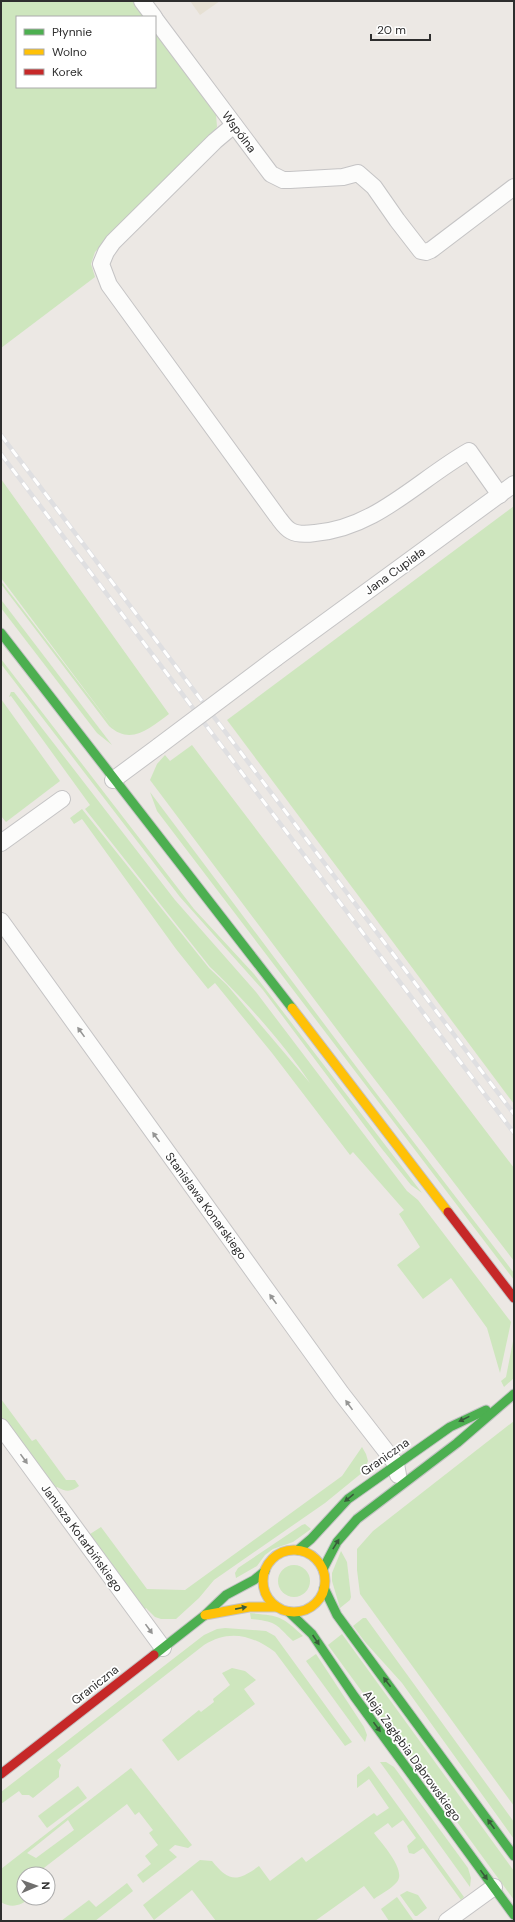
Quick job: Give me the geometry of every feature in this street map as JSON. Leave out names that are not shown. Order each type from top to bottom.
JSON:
[{"type":"street","name":"Wspólna","points":[[142,1],[153,16]]},
{"type":"street","name":"Wspólna","points":[[156,21],[271,174],[283,180],[298,180],[343,177],[358,173],[374,187],[418,248],[426,252],[514,187]]},
{"type":"street","points":[[234,125],[215,141],[113,242],[102,258],[101,264],[105,277],[135,322],[277,516],[291,531],[302,534],[323,533],[359,523],[382,510],[469,451],[500,495]]},
{"type":"street","name":"Jana Cupiała","points":[[113,780],[276,658],[514,484]]},
{"type":"street","points":[[1,633],[113,780],[261,967],[514,1298]]},
{"type":"street","points":[[1,843],[62,799]]},
{"type":"street","name":"Stanisława Konarskiego","points":[[1,921],[344,1398],[396,1464]]},
{"type":"street","name":"Graniczna","points":[[323,1570],[330,1554],[343,1533],[392,1492],[466,1436],[500,1404],[514,1394]]},
{"type":"street","name":"Graniczna","points":[[298,1550],[311,1539],[348,1498],[459,1421],[500,1404]]},
{"type":"street","name":"Janusza Kotarbińskiego","points":[[1,1427],[163,1648]]},
{"type":"street","points":[[392,1492],[398,1475],[396,1464]]},
{"type":"street","points":[[298,1550],[313,1556],[323,1570],[325,1579],[324,1588],[320,1597],[311,1606],[298,1612],[289,1612],[277,1607],[265,1592],[263,1583],[265,1571],[273,1558],[280,1553],[298,1550]]},
{"type":"street","name":"Graniczna","points":[[1,1774],[205,1615],[226,1595],[254,1580],[265,1571]]},
{"type":"street","name":"Aleja Zagłębia Dąbrowskiego","points":[[324,1588],[337,1615],[514,1856]]},
{"type":"street","name":"Graniczna","points":[[205,1615],[249,1607],[277,1607]]},
{"type":"street","name":"Aleja Zagłębia Dąbrowskiego","points":[[289,1612],[312,1634],[354,1696],[514,1915]]},
{"type":"street","points":[[447,1921],[494,1887]]},
{"type":"shaded area","points":[[190,1],[220,1],[200,15]]},
{"type":"green space","points":[[1,1],[134,1],[144,16],[16,16],[16,88],[156,88],[156,31],[216,114],[217,127],[210,136],[95,252],[91,264],[95,277],[1,348]]},
{"type":"green space","points":[[1,479],[169,714],[155,725],[133,735],[125,735],[117,732],[109,726],[1,584],[1,581],[115,730],[1,578]]},
{"type":"green space","points":[[514,506],[514,1104],[227,720]]},
{"type":"green space","points":[[1,601],[112,745],[97,733],[1,608]]},
{"type":"green space","points":[[1,659],[194,909],[254,974],[422,1193],[411,1185],[382,1149],[263,990],[180,897],[1,664]]},
{"type":"green space","points":[[11,692],[14,692],[175,900],[256,992],[407,1191],[418,1200],[511,1322],[500,1373],[487,1328],[451,1278],[423,1299],[397,1265],[420,1247],[399,1214],[404,1210],[353,1152],[350,1155],[272,1053],[215,983],[208,989],[176,949],[82,819],[74,824],[70,818],[82,809],[209,968],[227,985],[310,1083],[289,1053],[236,993],[210,967],[85,809],[90,805],[11,696],[9,697]]},
{"type":"green space","points":[[1,699],[60,781],[6,822],[1,816]]},
{"type":"green space","points":[[192,745],[514,1168],[514,1261],[356,1055],[150,780],[157,764],[165,755],[170,761]]},
{"type":"green space","points":[[150,792],[376,1093],[514,1273],[514,1280],[157,811]]},
{"type":"green space","points":[[514,1336],[514,1378],[504,1387],[501,1381],[506,1377]]},
{"type":"green space","points":[[1,1399],[32,1441],[36,1439],[66,1480],[75,1480],[79,1486],[71,1490],[63,1490],[57,1487],[54,1490],[1,1418]]},
{"type":"green space","points":[[514,1421],[514,1806],[360,1594],[357,1570],[357,1549],[373,1531]]},
{"type":"green space","points":[[362,1447],[368,1461],[363,1472],[325,1503],[214,1580],[199,1598],[176,1619],[161,1619],[155,1617],[146,1608],[143,1611],[87,1536],[101,1527],[147,1589],[185,1590],[342,1476]]},
{"type":"green space","points":[[305,1524],[311,1529],[293,1542],[273,1549],[265,1555],[257,1566],[236,1578],[235,1573],[238,1568]]},
{"type":"green space","points":[[341,1551],[347,1562],[351,1597],[350,1600],[340,1608],[332,1581],[332,1573]]},
{"type":"green space","points":[[291,1565],[297,1565],[307,1572],[310,1581],[309,1587],[303,1594],[297,1597],[291,1597],[281,1590],[278,1584],[278,1578],[285,1568]]},
{"type":"green space","points":[[250,1613],[274,1616],[284,1620],[303,1636],[293,1641],[279,1627],[266,1621],[251,1619]]},
{"type":"green space","points":[[363,1618],[366,1618],[514,1822],[514,1839],[402,1683],[365,1642],[353,1626]]},
{"type":"green space","points":[[225,1628],[266,1631],[275,1636],[352,1742],[345,1746],[275,1652],[258,1641],[249,1638],[240,1636],[222,1637],[204,1645],[57,1760],[61,1765],[59,1777],[33,1798],[29,1795],[22,1795],[19,1791],[1,1804],[1,1792],[204,1635],[217,1629]]},
{"type":"green space","points":[[342,1634],[514,1871],[514,1900],[328,1645]]},
{"type":"green space","points":[[316,1654],[364,1727],[367,1735],[365,1742],[306,1661]]},
{"type":"green space","points":[[232,1668],[245,1671],[256,1680],[244,1689],[255,1704],[178,1761],[162,1740],[199,1710],[201,1712],[214,1702],[213,1699],[230,1685],[222,1673]]},
{"type":"green space","points":[[380,1762],[386,1762],[394,1767],[468,1868],[471,1878],[470,1887]]},
{"type":"green space","points":[[369,1766],[464,1897],[461,1900],[423,1848],[414,1854],[409,1853],[407,1846],[416,1838],[403,1820],[392,1828],[388,1823],[374,1833],[396,1864],[399,1871],[397,1882],[374,1899],[364,1886],[315,1921],[216,1921],[192,1890],[154,1920],[143,1905],[200,1860],[212,1861],[223,1873],[234,1877],[245,1875],[259,1866],[270,1881],[302,1857],[306,1862],[374,1813],[377,1816],[389,1808],[369,1779],[357,1788],[357,1775]]},
{"type":"green space","points":[[131,1768],[192,1845],[188,1848],[175,1845],[169,1850],[177,1857],[143,1883],[137,1875],[151,1864],[145,1856],[158,1845],[149,1833],[153,1830],[139,1812],[135,1815],[127,1804],[46,1866],[16,1866],[16,1905],[13,1906],[1,1902],[1,1869]],"holes":[[[68,1820],[74,1830],[36,1858],[27,1853]]]},
{"type":"green space","points":[[78,1786],[87,1798],[47,1828],[38,1816]]},
{"type":"green space","points":[[127,1883],[133,1891],[95,1921],[61,1921],[89,1900],[96,1907]]},
{"type":"green space","points":[[407,1891],[418,1895],[427,1908],[417,1916],[415,1916],[400,1895]]},
{"type":"green space","points":[[397,1897],[414,1921],[389,1921],[381,1909]]},
{"type":"railway","points":[[1,435],[514,1114]]},
{"type":"railway","points":[[1,454],[514,1133]]},
{"type":"traffic: fast","points":[[1,633],[292,1008]]},
{"type":"traffic: fast","points":[[323,1569],[337,1542],[357,1519],[457,1443],[514,1394]]},
{"type":"traffic: fast","points":[[298,1550],[311,1539],[348,1499],[450,1427],[486,1410]]},
{"type":"traffic: fast","points":[[154,1655],[205,1615],[226,1595],[254,1580],[265,1571]]},
{"type":"traffic: fast","points":[[324,1588],[337,1615],[514,1856]]},
{"type":"traffic: fast","points":[[289,1612],[312,1634],[354,1696],[514,1915]]},
{"type":"traffic: slow","points":[[292,1008],[448,1212]]},
{"type":"traffic: slow","points":[[294,1550],[311,1555],[316,1559],[320,1564],[325,1581],[320,1598],[316,1603],[311,1607],[294,1612],[277,1607],[272,1603],[268,1598],[263,1581],[268,1564],[272,1559],[277,1555],[294,1550]]},
{"type":"traffic: slow","points":[[205,1615],[249,1607],[277,1607]]},
{"type":"traffic: jam","points":[[448,1212],[514,1298]]},
{"type":"traffic: jam","points":[[1,1774],[154,1655]]}]
